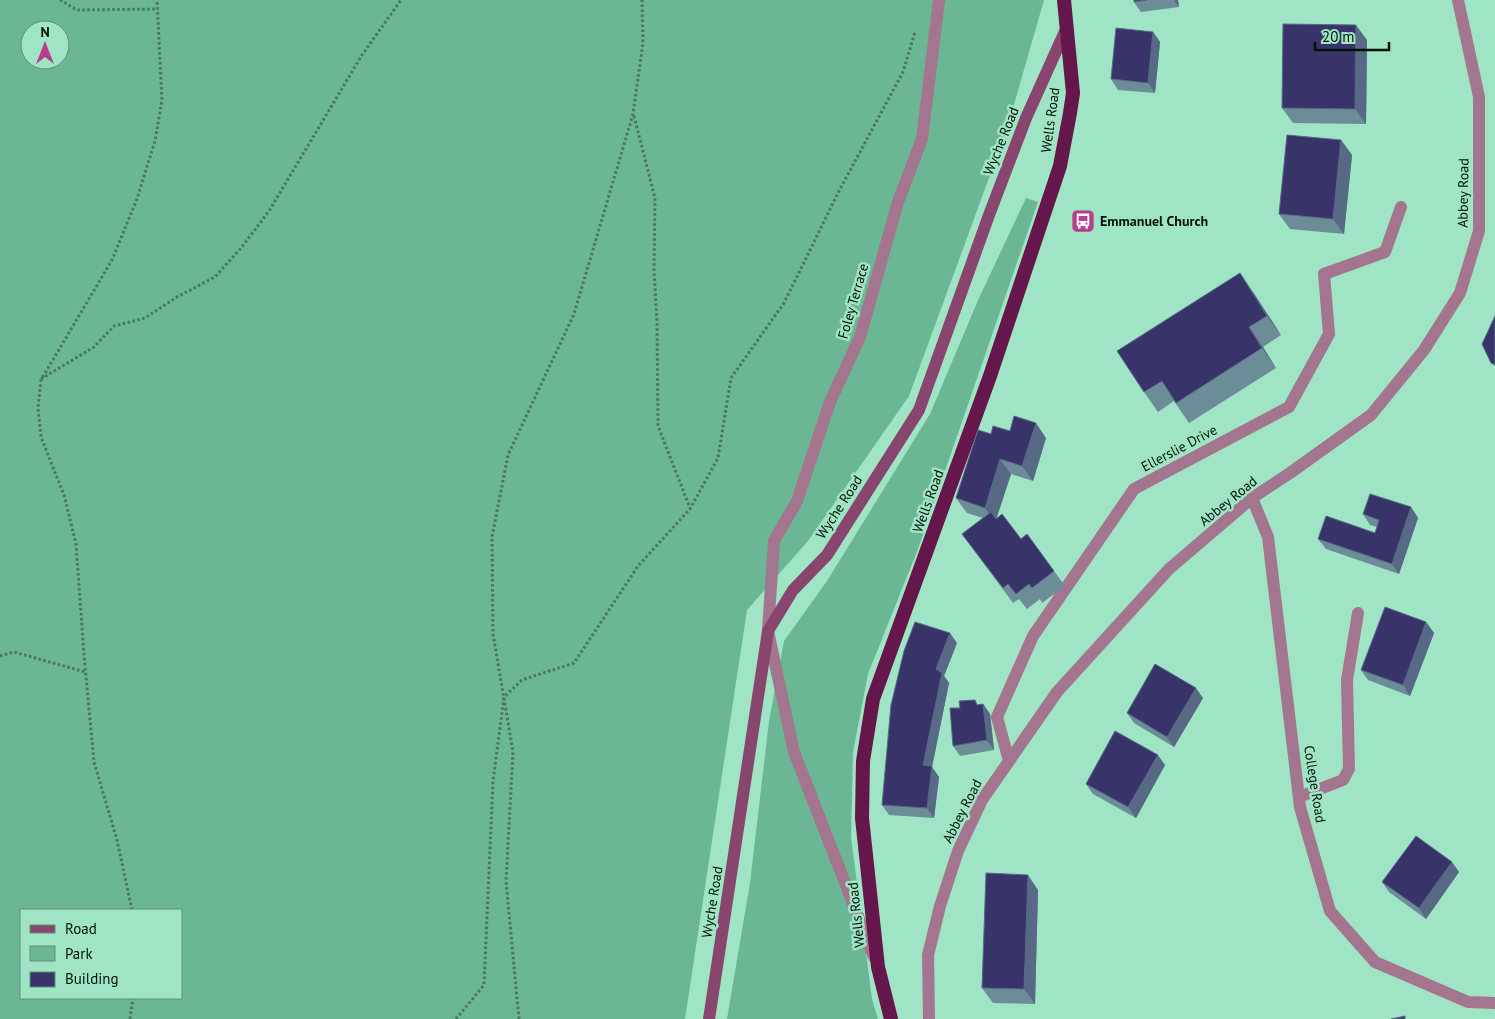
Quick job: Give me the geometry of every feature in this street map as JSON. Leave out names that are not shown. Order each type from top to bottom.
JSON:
[{"type":"highway","name":"Wells Road","points":[[891,1019],[878,967],[862,818],[862,761],[873,699],[990,376],[1060,166],[1072,93],[1064,0]]},
{"type":"main road","name":"Wyche Road","points":[[709,1019],[768,631],[793,590],[827,555],[919,410],[1026,118],[1067,27]]},
{"type":"street","name":"Foley Terrace","points":[[878,967],[794,752],[768,631],[774,541],[797,501],[830,402],[860,337],[875,278],[898,202],[922,139],[939,0]]},
{"type":"street","name":"Abbey Road","points":[[929,1019],[928,955],[940,906],[958,851],[982,800],[1057,692],[1169,569],[1252,498],[1371,415],[1424,350],[1460,293],[1479,231],[1479,97],[1458,0]]},
{"type":"street","name":"Ellerslie Drive","points":[[1009,761],[997,716],[1033,636],[1134,488],[1289,407],[1329,334],[1324,274],[1385,252],[1401,207]]},
{"type":"street","name":"College Road","points":[[1252,498],[1268,537],[1300,807],[1330,911],[1375,962],[1468,1002],[1495,1003]]},
{"type":"street","points":[[1299,798],[1343,780],[1349,769],[1347,680],[1358,613]]},
{"type":"path","points":[[60,0],[77,10],[158,10]]},
{"type":"path","points":[[132,909],[117,840],[94,762],[85,672],[76,544],[64,495],[41,437],[38,408],[41,380],[112,260],[137,199],[155,141],[162,100],[158,0]]},
{"type":"path","points":[[41,380],[94,347],[114,326],[144,318],[215,277],[241,248],[268,211],[362,55],[401,0]]},
{"type":"path","points":[[519,1019],[506,881],[513,752],[493,634],[492,537],[508,455],[574,314],[633,114],[643,43],[642,0]]},
{"type":"path","points":[[456,1019],[484,985],[493,781],[504,697],[522,680],[574,663],[638,566],[690,509],[718,458],[731,378],[784,303],[839,191],[903,72],[916,27]]},
{"type":"path","points":[[633,114],[655,198],[654,270],[657,322],[658,426],[690,509]]},
{"type":"path","points":[[0,656],[14,652],[85,672]]},
{"type":"path","points":[[130,1019],[132,999]]},
{"type":"green space","points":[[0,0],[1044,0],[1007,129],[909,396],[808,541],[747,610],[685,1019],[0,1019]]},
{"type":"green space","points":[[1026,198],[1038,202],[918,549],[868,674],[853,752],[851,837],[872,999],[878,1019],[727,1019],[750,883],[769,721],[784,641],[827,581],[930,414],[979,298]]},
{"type":"building","points":[[1283,24],[1356,25],[1355,109],[1282,108]]},
{"type":"building","points":[[1116,28],[1153,32],[1148,83],[1111,79]]},
{"type":"building","points":[[1287,135],[1341,140],[1333,219],[1279,214]]},
{"type":"building","points":[[1240,273],[1267,316],[1249,327],[1262,348],[1176,403],[1162,381],[1144,392],[1117,351]]},
{"type":"building","points":[[1495,316],[1495,365],[1491,363],[1482,344]]},
{"type":"building","points":[[1014,416],[1036,423],[1022,466],[1000,459],[985,508],[956,498],[978,430],[991,434],[993,426],[1010,431]]},
{"type":"building","points":[[1370,494],[1411,507],[1392,564],[1318,539],[1326,516],[1375,533],[1379,520],[1363,514]]},
{"type":"building","points":[[991,512],[996,519],[1002,514],[1021,539],[1027,534],[1054,571],[1032,588],[1029,584],[1016,594],[1008,584],[1003,588],[962,534]]},
{"type":"building","points":[[1385,607],[1426,622],[1403,685],[1361,670]]},
{"type":"building","points":[[915,622],[950,633],[936,669],[942,673],[923,765],[932,766],[927,808],[882,805],[891,705],[904,651]]},
{"type":"building","points":[[1155,664],[1196,688],[1167,737],[1127,713]]},
{"type":"building","points":[[975,700],[977,705],[983,704],[987,740],[953,746],[950,708],[960,708],[959,701]]},
{"type":"building","points":[[1115,731],[1158,755],[1128,807],[1086,784]]},
{"type":"building","points":[[1416,836],[1452,862],[1419,908],[1382,882]]},
{"type":"building","points":[[986,873],[1028,875],[1024,989],[982,988]]},
{"type":"building","points":[[1405,1016],[1405,1019],[1391,1019]]},
{"type":"place","name":"Emmanuel Church","points":[[1083,221]]}]
